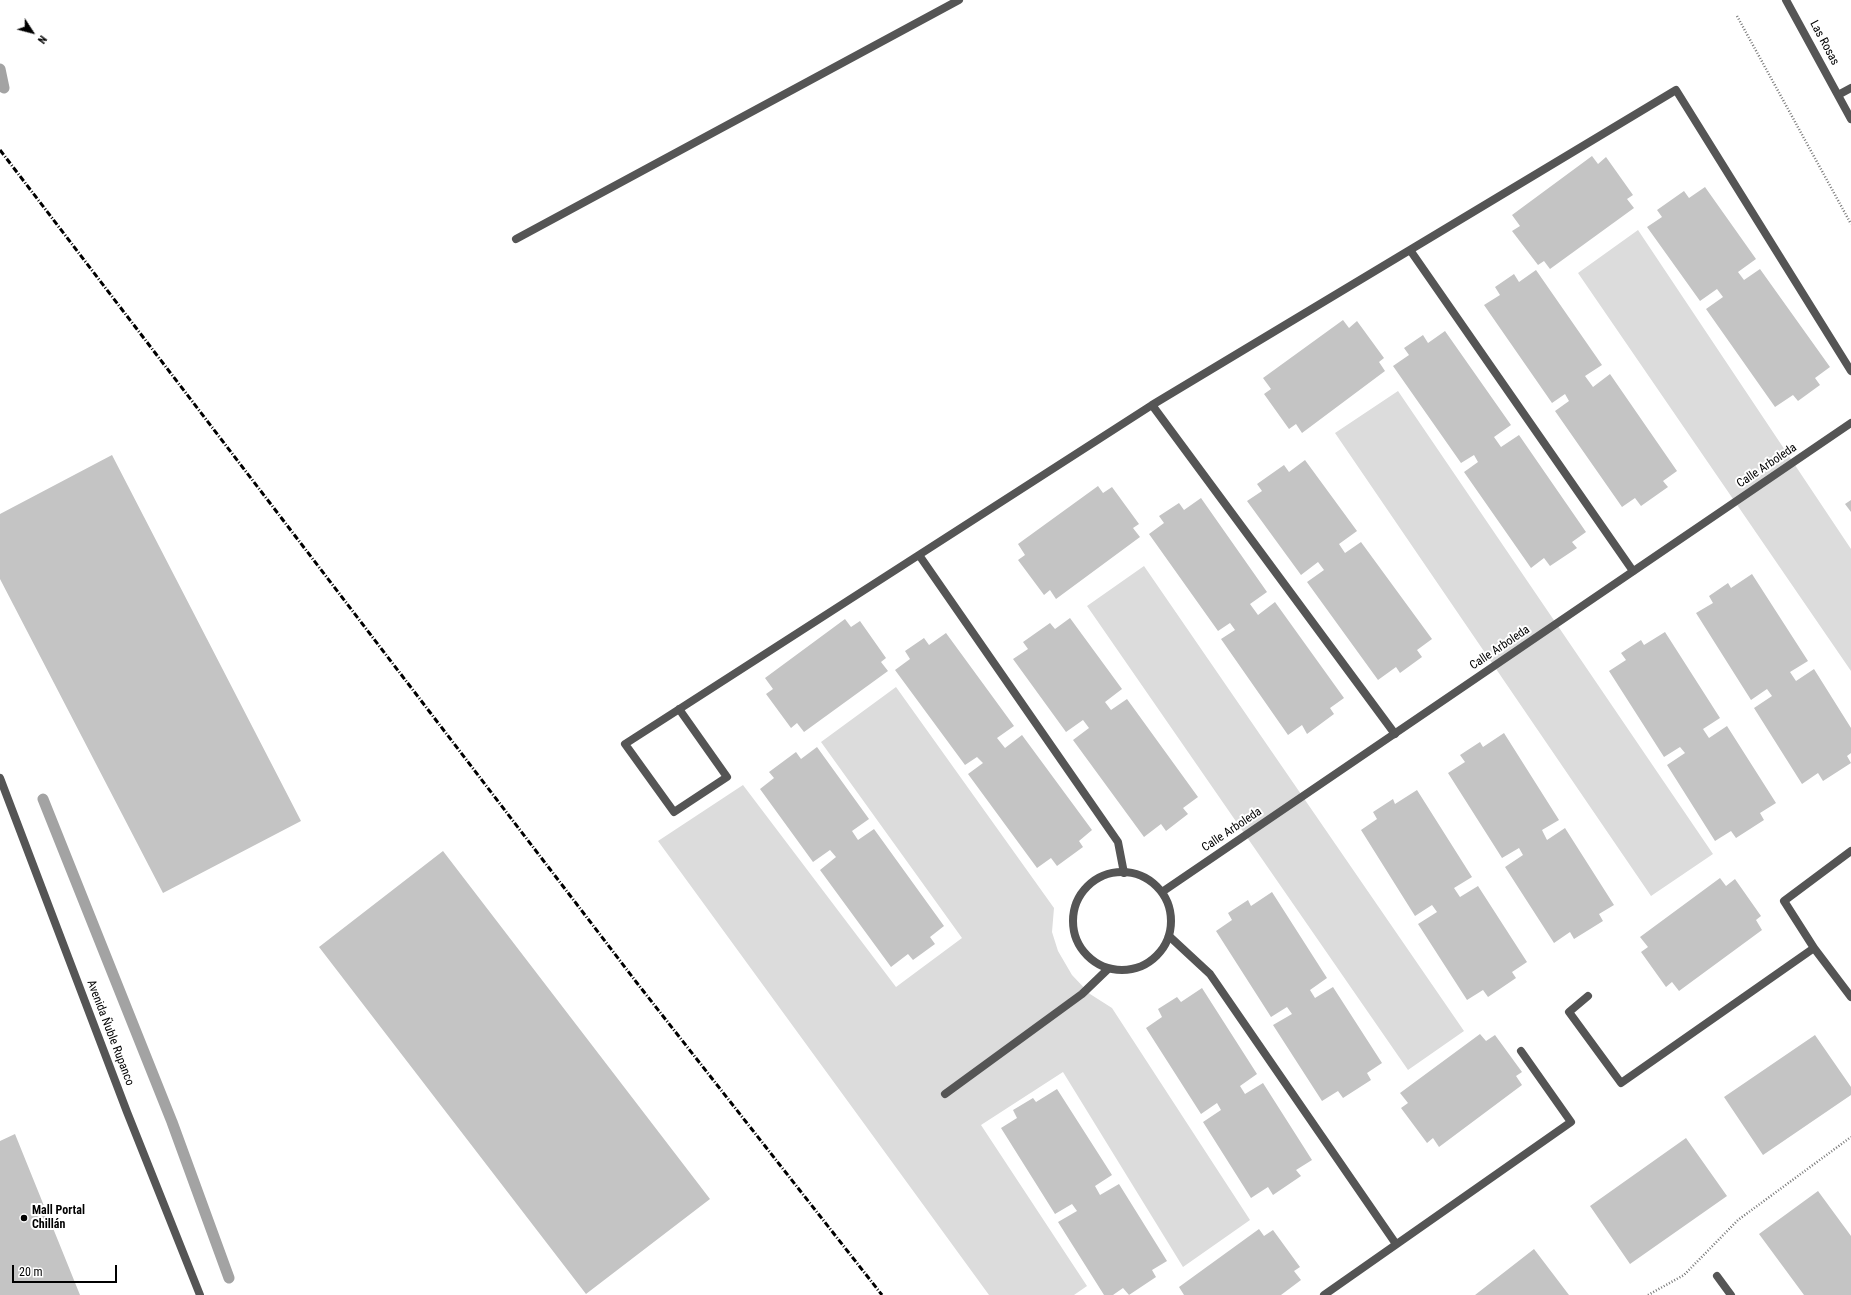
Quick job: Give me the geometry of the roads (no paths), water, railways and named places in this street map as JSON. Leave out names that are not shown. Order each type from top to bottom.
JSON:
[{"type":"street","points":[[516,239],[959,0]]},
{"type":"street","name":"Las Rosas","points":[[1786,0],[1851,119]]},
{"type":"street","points":[[1838,95],[1851,88]]},
{"type":"street","points":[[679,709],[727,777],[674,812],[625,744],[679,709],[918,555],[1152,405],[1676,90],[1851,370]]},
{"type":"street","points":[[1410,250],[1633,572]]},
{"type":"street","points":[[1152,405],[1395,734]]},
{"type":"street","name":"Calle Arboleda","points":[[1162,892],[1851,423]]},
{"type":"street","points":[[918,555],[1118,842],[1124,873]]},
{"type":"street","name":"Avenida Ñuble Rupanco","points":[[0,778],[127,1112],[200,1295]]},
{"type":"street","points":[[1851,851],[1784,901],[1814,948],[1851,997]]},
{"type":"street","points":[[1124,873],[1134,874],[1149,881],[1162,892],[1167,902],[1171,919],[1169,936],[1161,951],[1149,963],[1124,971],[1108,968],[1089,958],[1078,944],[1073,931],[1073,914],[1079,898],[1092,882],[1107,875],[1124,873]]},
{"type":"street","points":[[1169,936],[1210,974],[1396,1244]]},
{"type":"street","points":[[1588,996],[1568,1012],[1621,1083],[1814,948]]},
{"type":"street","points":[[945,1094],[1082,994],[1108,968]]},
{"type":"street","points":[[1324,1295],[1571,1122],[1521,1051]]},
{"type":"street","points":[[1717,1276],[1731,1295]]},
{"type":"waterway","points":[[0,69],[4,88]]},
{"type":"waterway","points":[[43,799],[172,1122],[229,1278]]},
{"type":"railway","points":[[0,150],[637,983],[882,1295]]},
{"type":"place","name":"Mall Portal Chillán","points":[[24,1218]]}]
